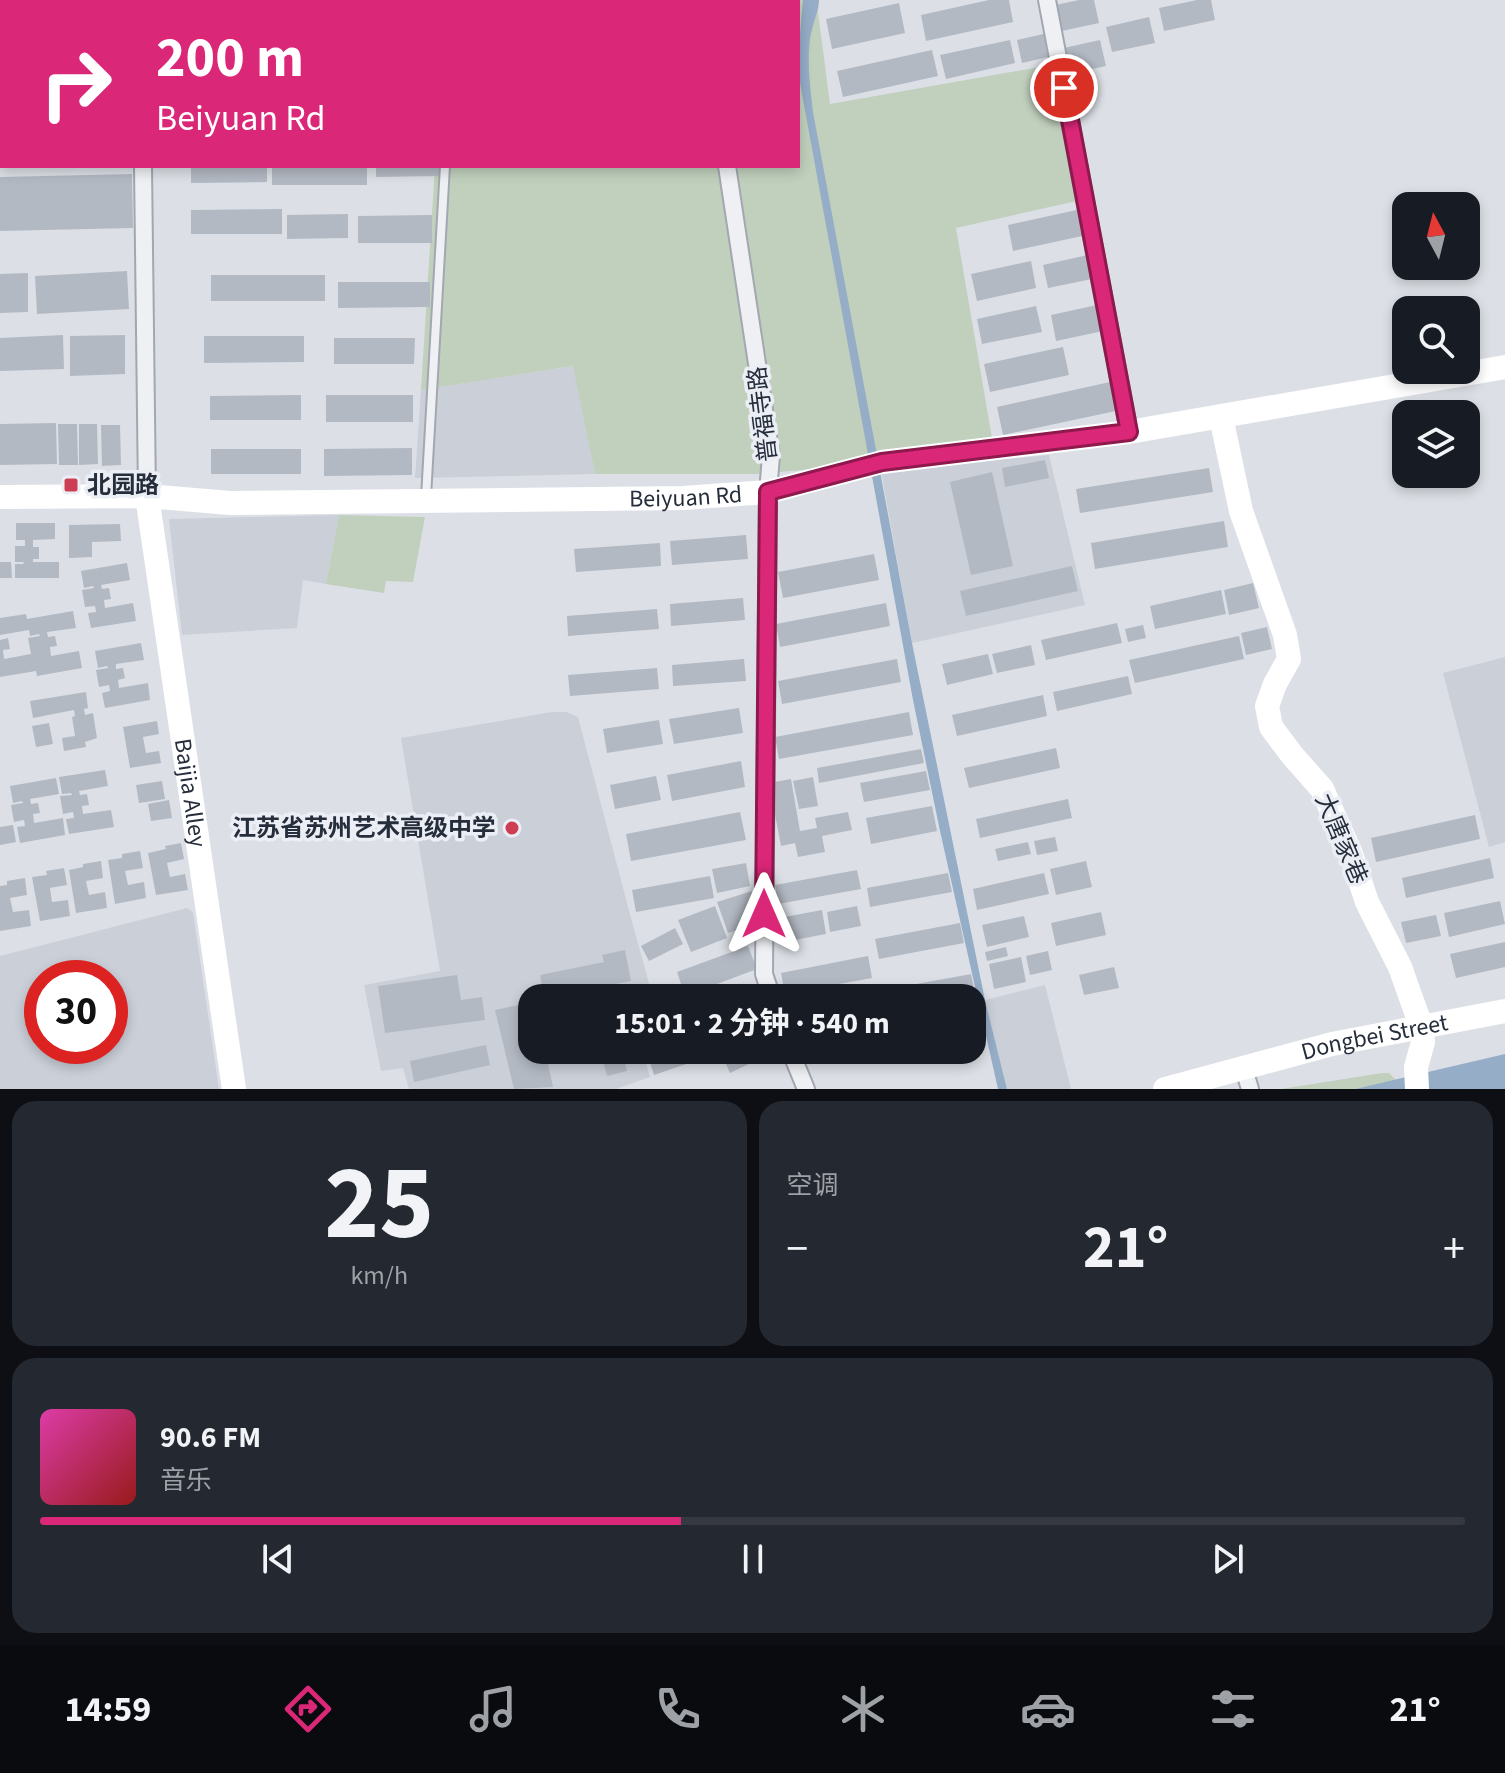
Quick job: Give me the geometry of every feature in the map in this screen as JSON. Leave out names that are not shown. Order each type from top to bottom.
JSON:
[{"type":"street","points":[[1047,0],[1129,432]]},
{"type":"street","points":[[143,168],[147,496]]},
{"type":"street","name":"普福寺路","points":[[727,168],[771,456],[768,492],[764,974],[767,984]]},
{"type":"street","name":"Beiyuan Rd","points":[[0,497],[147,496],[230,503],[426,502],[683,498],[768,492],[875,464],[1129,432],[1505,367]]},
{"type":"street","name":"大唐家巷","points":[[1221,417],[1241,511],[1285,635],[1289,659],[1267,706],[1271,727],[1322,789],[1351,854],[1367,902],[1400,967],[1422,1034]]},
{"type":"street","name":"Baijia Alley","points":[[147,496],[234,1089]]},
{"type":"street","name":"Dongbei Street","points":[[1165,1089],[1247,1079],[1505,1011]]},
{"type":"street","name":"Dongbei Street","points":[[1422,1034],[1505,1027]]},
{"type":"street","points":[[1416,1078],[1422,1034]]},
{"type":"street","points":[[796,1064],[806,1089]]},
{"type":"lane","points":[[426,502],[445,168]]},
{"type":"shaded area","points":[[574,366],[595,474],[415,478],[421,390]]},
{"type":"shaded area","points":[[1049,455],[1085,605],[912,643],[881,471]]},
{"type":"shaded area","points":[[339,515],[326,584],[303,580],[297,628],[182,635],[169,519]]},
{"type":"shaded area","points":[[1505,657],[1505,842],[1489,847],[1443,673]]},
{"type":"shaded area","name":"江苏省苏州艺术高级中学","points":[[552,712],[567,712],[578,717],[649,984],[518,984],[518,1064],[646,1064],[650,1077],[616,1089],[409,1089],[403,1068],[381,1071],[364,985],[440,971],[401,738]]},
{"type":"shaded area","points":[[187,908],[193,912],[219,1089],[0,1089],[0,956]]},
{"type":"shaded area","points":[[1045,985],[1071,1089],[1007,1089],[986,1000]]},
{"type":"green space","points":[[800,0],[819,0],[830,104],[1051,65],[1077,201],[956,228],[992,438],[803,470],[755,474],[595,474],[573,366],[421,390],[435,168],[800,168]]},
{"type":"green space","points":[[339,515],[425,517],[413,582],[386,581],[384,593],[326,584]]},
{"type":"green space","points":[[1389,1073],[1396,1080],[1355,1089],[1281,1089]]},
{"type":"water","points":[[803,0],[819,0],[809,48],[813,112],[912,643],[982,984],[974,984],[913,700],[800,83]]},
{"type":"water","points":[[986,1004],[1007,1089],[998,1089],[986,1036]]},
{"type":"water","points":[[1505,1054],[1505,1089],[1355,1089]]},
{"type":"building","points":[[989,0],[1009,0],[1013,22],[926,41],[921,15]]},
{"type":"building","points":[[1094,0],[1099,23],[1057,32],[1051,6]]},
{"type":"building","points":[[1211,0],[1215,20],[1164,31],[1159,8]]},
{"type":"building","points":[[899,3],[905,33],[832,49],[826,19]]},
{"type":"building","points":[[1149,17],[1155,43],[1112,52],[1106,27]]},
{"type":"building","points":[[1052,32],[1057,55],[1022,63],[1017,40]]},
{"type":"building","points":[[1010,40],[1015,63],[946,79],[940,55]]},
{"type":"building","points":[[1100,40],[1106,66],[1065,75],[1059,49]]},
{"type":"building","points":[[932,50],[938,76],[843,97],[837,71]]},
{"type":"building","points":[[191,168],[267,168],[267,182],[191,183]]},
{"type":"building","points":[[272,168],[367,168],[367,185],[272,185]]},
{"type":"building","points":[[376,168],[439,168],[439,176],[376,177]]},
{"type":"building","points":[[132,174],[133,228],[0,231],[0,177]]},
{"type":"building","points":[[282,209],[282,234],[191,234],[191,210]]},
{"type":"building","points":[[1081,209],[1087,235],[1013,251],[1008,225]]},
{"type":"building","points":[[348,214],[348,238],[287,239],[287,215]]},
{"type":"building","points":[[432,215],[432,243],[358,243],[358,216]]},
{"type":"building","points":[[1092,254],[1097,278],[1048,288],[1043,265]]},
{"type":"building","points":[[1031,261],[1036,288],[977,301],[971,274]]},
{"type":"building","points":[[127,271],[129,309],[37,314],[35,276]]},
{"type":"building","points":[[28,273],[28,312],[0,313],[0,274]]},
{"type":"building","points":[[211,275],[325,275],[325,301],[211,301]]},
{"type":"building","points":[[338,282],[430,282],[430,307],[338,308]]},
{"type":"building","points":[[1097,305],[1103,331],[1056,341],[1051,315]]},
{"type":"building","points":[[1036,306],[1042,332],[982,344],[977,319]]},
{"type":"building","points":[[63,335],[64,369],[0,371],[0,338]]},
{"type":"building","points":[[125,335],[125,374],[70,376],[70,336]]},
{"type":"building","points":[[204,336],[304,336],[304,362],[204,363]]},
{"type":"building","points":[[334,338],[415,338],[414,364],[334,364]]},
{"type":"building","points":[[1063,347],[1069,375],[990,392],[984,364]]},
{"type":"building","points":[[1110,382],[1116,411],[1003,435],[997,407]]},
{"type":"building","points":[[301,395],[301,420],[210,420],[210,396]]},
{"type":"building","points":[[326,395],[413,395],[413,422],[326,422]]},
{"type":"building","points":[[56,423],[57,464],[0,465],[0,424]]},
{"type":"building","points":[[58,424],[77,424],[78,465],[59,465]]},
{"type":"building","points":[[79,424],[97,424],[98,464],[79,465]]},
{"type":"building","points":[[101,425],[120,425],[121,465],[102,466]]},
{"type":"building","points":[[412,448],[412,475],[324,476],[324,449]]},
{"type":"building","points":[[211,449],[301,449],[301,474],[211,474]]},
{"type":"building","points":[[1045,460],[1049,478],[1005,487],[1002,468]]},
{"type":"building","points":[[1209,468],[1213,492],[1080,513],[1076,489]]},
{"type":"building","points":[[992,472],[1013,566],[971,575],[950,482]]},
{"type":"building","points":[[1224,521],[1228,547],[1095,569],[1091,543]]},
{"type":"building","points":[[16,523],[55,523],[55,539],[33,540],[33,547],[39,547],[39,559],[33,559],[33,562],[59,562],[59,578],[15,578],[15,564],[24,562],[15,562],[15,546],[25,546],[25,540],[16,540]]},
{"type":"building","points":[[120,524],[121,541],[92,542],[92,557],[69,558],[69,525]]},
{"type":"building","points":[[746,535],[748,559],[672,565],[670,541]]},
{"type":"building","points":[[660,543],[661,566],[576,572],[574,549]]},
{"type":"building","points":[[874,554],[879,580],[783,598],[778,572]]},
{"type":"building","points":[[0,562],[11,562],[12,578],[0,578]]},
{"type":"building","points":[[127,563],[130,580],[101,585],[102,589],[109,588],[111,599],[104,600],[105,608],[133,603],[136,621],[91,628],[88,613],[96,612],[95,606],[85,607],[82,590],[94,588],[84,588],[81,571]]},
{"type":"building","points":[[1072,566],[1078,591],[966,616],[960,591]]},
{"type":"building","points":[[1253,583],[1259,608],[1229,615],[1224,590]]},
{"type":"building","points":[[1221,590],[1226,614],[1155,629],[1150,606]]},
{"type":"building","points":[[743,598],[745,620],[671,626],[670,604]]},
{"type":"building","points":[[886,603],[890,626],[780,647],[776,624]]},
{"type":"building","points":[[657,609],[659,629],[568,636],[567,616]]},
{"type":"building","points":[[73,611],[76,628],[47,632],[48,637],[55,636],[57,646],[50,647],[51,656],[79,651],[82,668],[37,676],[36,671],[0,677],[0,640],[8,638],[10,649],[3,650],[4,659],[31,654],[28,638],[40,636],[30,636],[29,630],[0,635],[0,618],[26,614],[27,619]]},
{"type":"building","points":[[1117,623],[1122,643],[1046,660],[1041,640]]},
{"type":"building","points":[[1143,625],[1146,638],[1128,642],[1125,629]]},
{"type":"building","points":[[1267,627],[1272,649],[1246,655],[1241,633]]},
{"type":"building","points":[[1239,636],[1244,659],[1135,683],[1129,660]]},
{"type":"building","points":[[141,643],[144,660],[116,664],[116,669],[123,668],[125,678],[118,680],[119,688],[148,683],[150,700],[105,708],[102,693],[110,691],[109,685],[99,687],[96,670],[108,668],[98,668],[95,651]]},
{"type":"building","points":[[1031,645],[1035,665],[997,673],[992,654]]},
{"type":"building","points":[[988,654],[993,674],[947,685],[942,664]]},
{"type":"building","points":[[744,659],[746,681],[673,686],[672,665]]},
{"type":"building","points":[[897,659],[901,682],[782,704],[778,681]]},
{"type":"building","points":[[657,668],[659,689],[570,696],[568,675]]},
{"type":"building","points":[[1128,676],[1132,694],[1057,711],[1053,692]]},
{"type":"building","points":[[86,692],[88,708],[84,709],[85,715],[93,713],[97,738],[85,742],[86,747],[64,751],[62,738],[75,736],[74,710],[33,718],[30,701]]},
{"type":"building","points":[[1043,695],[1047,716],[957,736],[952,715]]},
{"type":"building","points":[[739,708],[743,733],[674,744],[669,719]]},
{"type":"building","points":[[909,712],[913,735],[779,759],[775,737]]},
{"type":"building","points":[[659,720],[663,744],[607,753],[603,729]]},
{"type":"building","points":[[157,721],[159,734],[143,737],[146,753],[159,751],[161,763],[130,768],[123,727]]},
{"type":"building","points":[[49,723],[53,744],[36,747],[32,726]]},
{"type":"building","points":[[1056,748],[1060,768],[969,788],[964,768]]},
{"type":"building","points":[[921,749],[924,763],[819,783],[817,768]]},
{"type":"building","points":[[741,761],[745,787],[672,801],[667,775]]},
{"type":"building","points":[[105,770],[108,786],[79,791],[80,795],[87,794],[89,805],[82,806],[83,814],[111,810],[114,827],[69,834],[66,819],[74,818],[73,812],[63,814],[60,796],[72,795],[62,794],[59,777]]},
{"type":"building","points":[[926,771],[930,790],[864,802],[860,783]]},
{"type":"building","points":[[656,776],[661,800],[615,809],[610,785]]},
{"type":"building","points":[[813,777],[818,806],[799,809],[793,781]]},
{"type":"building","points":[[56,778],[59,794],[30,799],[31,804],[38,803],[40,813],[33,814],[34,823],[63,818],[65,835],[20,843],[17,827],[25,826],[24,820],[14,822],[11,805],[23,803],[13,803],[10,786]]},
{"type":"building","points":[[791,779],[800,831],[817,828],[815,818],[848,812],[852,830],[822,836],[825,852],[798,857],[795,843],[781,846],[769,783]]},
{"type":"building","points":[[162,781],[165,799],[139,803],[136,785]]},
{"type":"building","points":[[1068,799],[1072,818],[980,838],[976,819]]},
{"type":"building","points":[[169,800],[172,818],[151,821],[148,804]]},
{"type":"building","points":[[932,806],[937,831],[871,844],[866,818]]},
{"type":"building","points":[[740,812],[746,840],[631,861],[626,834]]},
{"type":"building","points":[[1475,815],[1480,839],[1376,862],[1371,838]]},
{"type":"building","points":[[13,825],[16,842],[0,845],[0,827]]},
{"type":"building","points":[[1055,837],[1058,851],[1037,855],[1034,841]]},
{"type":"building","points":[[1028,842],[1031,854],[998,861],[995,849]]},
{"type":"building","points":[[181,843],[184,859],[167,863],[170,877],[185,874],[188,890],[156,895],[148,853]]},
{"type":"building","points":[[140,851],[143,868],[125,871],[128,885],[144,882],[146,898],[115,904],[108,860]]},
{"type":"building","points":[[1490,858],[1494,878],[1406,898],[1402,878]]},
{"type":"building","points":[[101,861],[103,878],[86,881],[89,895],[105,892],[107,908],[76,913],[69,870]]},
{"type":"building","points":[[1086,861],[1092,887],[1056,895],[1050,869]]},
{"type":"building","points":[[746,863],[750,886],[717,893],[712,869]]},
{"type":"building","points":[[64,868],[67,885],[50,888],[52,902],[68,900],[70,916],[40,921],[32,877]]},
{"type":"building","points":[[857,870],[861,889],[778,904],[775,885]]},
{"type":"building","points":[[948,873],[952,892],[870,907],[867,888]]},
{"type":"building","points":[[1044,873],[1049,894],[977,910],[973,889]]},
{"type":"building","points":[[710,876],[714,898],[636,912],[632,890]]},
{"type":"building","points":[[25,878],[27,895],[10,898],[13,912],[29,910],[31,926],[0,931],[0,886],[7,885],[7,881]]},
{"type":"building","points":[[752,891],[762,922],[728,933],[717,902]]},
{"type":"building","points":[[1500,901],[1505,924],[1449,937],[1444,913]]},
{"type":"building","points":[[715,906],[727,938],[691,952],[678,920]]},
{"type":"building","points":[[857,906],[861,926],[830,932],[827,912]]},
{"type":"building","points":[[822,910],[826,934],[779,943],[774,919]]},
{"type":"building","points":[[1101,912],[1106,935],[1056,946],[1051,923]]},
{"type":"building","points":[[1436,915],[1441,936],[1406,943],[1401,922]]},
{"type":"building","points":[[1024,916],[1029,937],[987,947],[982,925]]},
{"type":"building","points":[[960,923],[964,943],[879,959],[875,939]]},
{"type":"building","points":[[675,928],[683,944],[649,961],[641,946]]},
{"type":"building","points":[[1505,942],[1505,967],[1456,978],[1450,954]]},
{"type":"building","points":[[748,946],[757,969],[717,984],[681,984],[677,972]]},
{"type":"building","points":[[1006,947],[1008,956],[987,961],[985,952]]},
{"type":"building","points":[[625,950],[631,981],[616,984],[542,984],[540,975],[604,962],[602,955]]},
{"type":"building","points":[[1048,951],[1052,970],[1030,975],[1026,956]]},
{"type":"building","points":[[868,956],[872,978],[839,984],[783,984],[781,973]]},
{"type":"building","points":[[1021,957],[1026,982],[994,989],[989,964]]},
{"type":"building","points":[[1114,967],[1119,988],[1084,995],[1079,975]]},
{"type":"building","points":[[971,974],[973,984],[916,984]]},
{"type":"building","points":[[457,975],[461,1000],[482,997],[485,1020],[385,1033],[378,986]]},
{"type":"building","points":[[518,1005],[518,1064],[548,1064],[553,1087],[514,1089],[495,1010]]},
{"type":"building","points":[[486,1045],[490,1065],[414,1082],[410,1061]]},
{"type":"building","points":[[604,1064],[625,1064],[627,1071],[607,1076]]},
{"type":"building","points":[[650,1064],[686,1064],[654,1075]]},
{"type":"building","points":[[726,1064],[749,1064],[730,1073]]},
{"type":"place","name":"北园路","points":[[71,485]]},
{"type":"place","name":"江苏省苏州艺术高级中学","points":[[512,828]]},
{"type":"route","points":[[764,914],[768,492],[882,462],[1129,432],[1064,88]]}]
